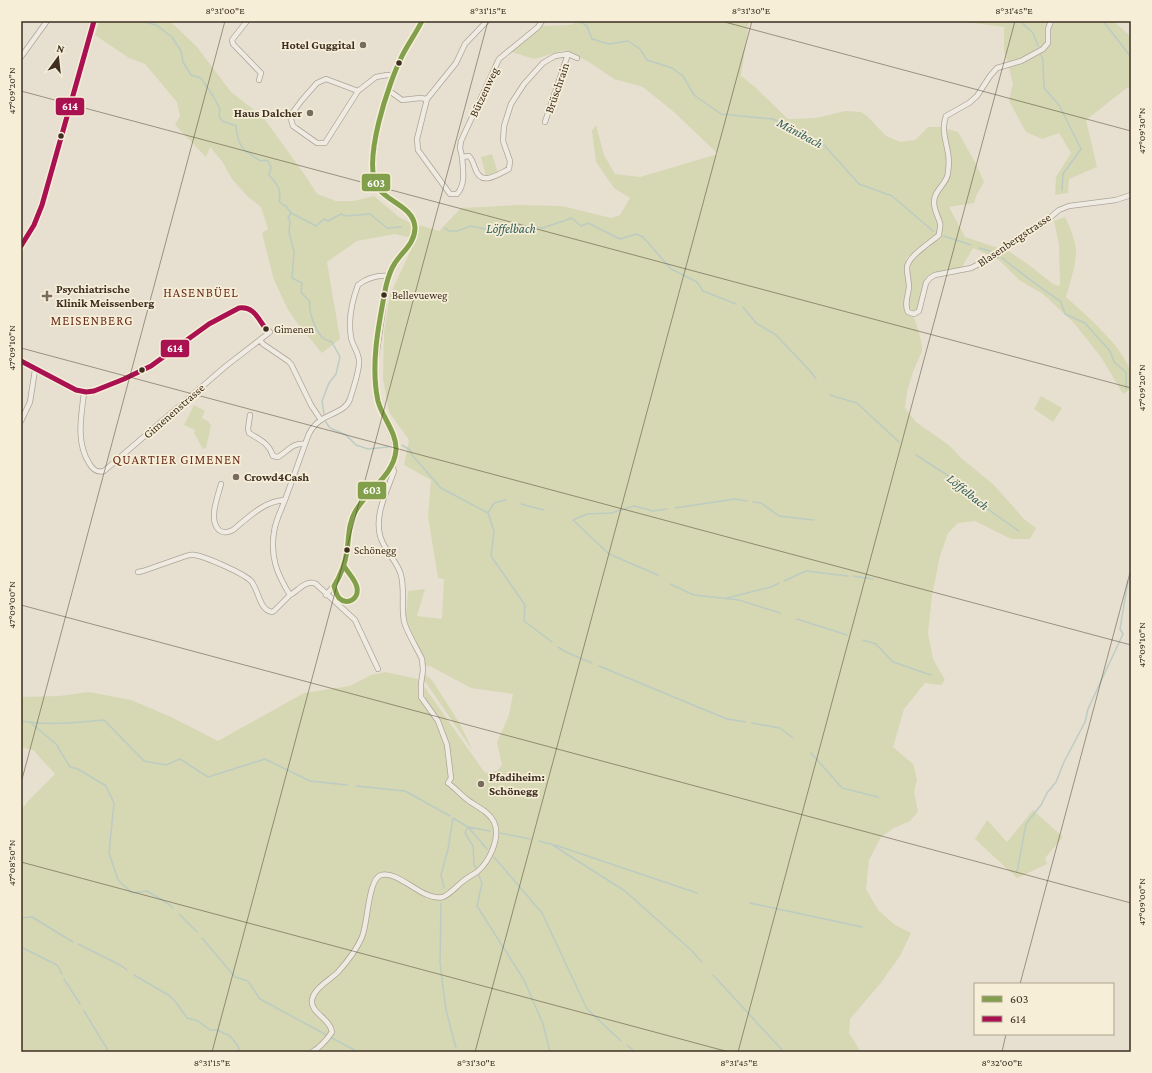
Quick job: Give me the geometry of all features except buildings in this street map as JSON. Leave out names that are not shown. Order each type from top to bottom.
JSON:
[{"type":"street","points":[[21,57],[46,21]]},
{"type":"street","points":[[21,246],[34,225],[42,205],[94,21]]},
{"type":"street","points":[[247,21],[232,40],[233,44],[261,73],[260,80]]},
{"type":"street","points":[[326,595],[334,586],[344,566],[351,522],[356,509],[392,466],[396,449],[379,402],[376,388],[376,358],[389,276],[396,262],[411,243],[415,227],[411,215],[378,188],[373,177],[373,160],[388,90],[402,56],[422,21]]},
{"type":"street","points":[[462,157],[462,189],[457,194],[450,194],[418,150],[417,139],[427,100],[456,63],[465,44],[487,21]]},
{"type":"street","name":"Bützenweg","points":[[462,157],[460,148],[461,141],[499,58],[538,27],[542,21]]},
{"type":"street","name":"Blasenbergstrasse","points":[[1051,21],[1048,29],[1048,43],[1043,49],[1021,61],[997,68],[977,96],[969,103],[946,116],[944,131],[948,154],[948,173],[947,180],[936,194],[934,202],[936,215],[940,224],[939,235],[913,256],[908,262],[907,268],[909,284],[906,307],[908,312],[914,314],[919,311],[926,283],[935,275],[971,268],[997,255],[1013,241],[1040,226],[1059,210],[1069,206],[1116,200],[1131,195]]},
{"type":"street","name":"Brüschrain","points":[[545,122],[568,54]]},
{"type":"street","name":"Brüschrain","points":[[462,157],[469,156],[472,159],[475,169],[479,175],[484,178],[490,178],[509,169],[510,161],[503,141],[504,126],[511,104],[524,84],[544,64],[555,56],[568,54],[577,58]]},
{"type":"street","points":[[358,91],[326,79],[317,83],[290,116],[293,126],[317,143],[325,143],[358,91],[376,77],[387,75],[394,76]]},
{"type":"street","points":[[388,90],[402,100],[420,98],[427,100]]},
{"type":"street","points":[[290,595],[276,571],[274,564],[274,531],[312,428],[321,420],[346,406],[350,400],[359,364],[358,352],[351,338],[350,323],[352,303],[358,286],[371,278],[380,275],[389,276]]},
{"type":"street","points":[[21,361],[35,370],[84,393],[96,391],[142,371],[164,358],[198,332],[239,308],[245,307],[251,309],[265,328],[270,332],[260,340],[291,364],[311,405],[321,420]]},
{"type":"street","name":"Gimenenstrasse","points":[[84,393],[80,429],[81,442],[84,453],[94,470],[100,472],[104,471],[226,366],[260,340]]},
{"type":"street","points":[[21,421],[30,402],[35,370]]},
{"type":"street","points":[[250,415],[248,429],[249,433],[266,443],[271,448],[273,456],[278,457],[292,446],[299,443],[305,444]]},
{"type":"street","points":[[312,1052],[326,1042],[332,1032],[331,1026],[328,1022],[314,1009],[311,1003],[313,997],[356,949],[366,924],[372,886],[375,879],[381,875],[387,875],[394,877],[433,897],[447,895],[465,879],[477,872],[485,863],[491,853],[495,838],[494,822],[489,815],[464,798],[448,783],[451,778],[447,745],[438,721],[421,697],[423,675],[422,659],[404,622],[404,592],[400,573],[382,542],[379,533],[378,523],[381,509],[394,471],[392,466]]},
{"type":"street","points":[[221,484],[215,507],[214,518],[216,525],[222,532],[228,533],[233,530],[267,504],[277,500],[285,500]]},
{"type":"street","points":[[138,572],[193,554],[246,576],[254,584],[263,606],[267,611],[272,612],[290,595],[306,583],[312,582],[355,620],[378,669]]},
{"type":"green space","points":[[99,21],[170,21],[197,47],[231,92],[263,117],[317,194],[336,201],[354,201],[374,196],[399,217],[409,222],[439,231],[461,208],[518,205],[562,206],[611,218],[620,215],[630,198],[614,188],[596,162],[592,131],[596,125],[604,155],[615,174],[640,177],[718,154],[675,113],[643,87],[614,79],[589,62],[565,50],[534,59],[512,52],[519,40],[542,26],[569,25],[583,21],[749,21],[741,76],[755,87],[788,119],[816,118],[845,111],[861,112],[867,116],[886,136],[900,142],[915,140],[928,127],[940,127],[958,132],[976,164],[984,182],[974,203],[949,207],[965,237],[1010,252],[1053,284],[1060,286],[1059,244],[1054,221],[1065,217],[1075,242],[1076,250],[1074,268],[1066,297],[1103,332],[1128,364],[1131,376],[1131,389],[1123,394],[1101,357],[1073,322],[1043,294],[1019,280],[998,259],[973,248],[962,267],[957,270],[928,275],[924,282],[920,303],[917,310],[911,311],[908,305],[910,295],[910,264],[912,258],[930,247],[927,243],[906,258],[906,312],[914,318],[919,332],[922,351],[913,372],[907,392],[905,408],[916,422],[950,446],[961,458],[994,485],[1024,519],[1036,528],[1030,539],[1011,539],[975,521],[958,523],[948,533],[940,556],[932,596],[928,633],[933,659],[945,680],[941,685],[925,683],[904,709],[893,747],[913,764],[917,779],[914,792],[918,812],[910,821],[894,828],[881,837],[869,860],[866,889],[878,910],[895,925],[911,933],[900,956],[880,984],[850,1019],[849,1033],[861,1052],[21,1052],[21,810],[55,774],[33,750],[21,747],[21,697],[59,696],[89,692],[131,700],[171,717],[218,741],[304,693],[350,686],[371,675],[385,672],[418,679],[421,702],[434,718],[444,742],[447,754],[450,754],[436,716],[424,696],[423,685],[485,773],[497,771],[502,765],[497,742],[509,715],[513,694],[471,688],[430,666],[426,666],[407,622],[408,591],[425,589],[417,616],[442,619],[444,579],[438,578],[428,516],[431,480],[404,465],[409,440],[389,412],[383,378],[384,332],[390,295],[416,239],[395,234],[357,241],[327,262],[340,339],[322,353],[297,323],[287,308],[274,280],[262,233],[268,229],[261,207],[247,196],[232,179],[222,161],[210,147],[206,157],[175,125],[180,116],[177,102],[145,64],[129,58],[95,35]]},
{"type":"green space","points":[[958,21],[1114,21],[1131,37],[1131,89],[1128,87],[1086,120],[1097,167],[1069,179],[1068,193],[1055,195],[1056,177],[1071,153],[1059,133],[1042,139],[1026,132],[1009,101],[1013,83],[1004,51],[1004,27]]},
{"type":"green space","points":[[492,154],[498,173],[486,176],[481,157]]},
{"type":"green space","points":[[1041,396],[1062,408],[1053,422],[1034,409]]},
{"type":"green space","points":[[194,405],[205,411],[198,425],[202,418],[209,422],[211,426],[206,448],[203,449],[194,433],[195,430],[184,425]]},
{"type":"green space","points":[[426,675],[432,680],[460,724],[473,751],[424,680]]},
{"type":"green space","points":[[1033,810],[1063,837],[1045,858],[1047,864],[1017,878],[975,839],[987,820],[1007,842]]},
{"type":"waterway","points":[[112,21],[137,21]]},
{"type":"waterway","points":[[141,21],[156,25],[172,37],[181,51],[183,62],[191,75],[201,78],[213,96],[220,109],[219,116],[222,121],[236,126],[238,140],[246,151],[261,161],[268,161],[271,167],[269,175],[276,184],[280,193],[279,201],[286,206],[291,213],[316,226],[324,219],[328,221],[341,214],[346,216],[370,214],[387,228],[401,227]]},
{"type":"waterway","name":"Mänibach","points":[[579,21],[587,26],[592,39],[609,44],[628,41],[640,49],[647,60],[672,68],[683,76],[694,95],[721,114],[773,119],[824,145],[859,184],[892,196],[933,231]]},
{"type":"waterway","points":[[1020,21],[1033,33],[1038,46]]},
{"type":"waterway","points":[[1103,21],[1131,57]]},
{"type":"waterway","points":[[1041,55],[1043,60],[1044,88],[1059,105],[1081,149],[1063,174],[1062,190]]},
{"type":"waterway","points":[[291,213],[288,218],[290,221],[289,232],[294,252],[292,278],[302,283],[301,292],[310,302],[311,316],[315,326],[323,338],[332,342],[340,357],[336,374],[329,383],[322,401],[324,414]]},
{"type":"waterway","name":"Löffelbach","points":[[445,228],[449,231],[457,231],[471,226],[484,229],[510,225],[543,228],[572,218],[581,226],[588,223],[620,239],[636,234],[643,237],[671,269],[697,282],[703,291],[736,304]]},
{"type":"waterway","name":"Mänibach","points":[[944,236],[971,245]]},
{"type":"waterway","name":"Mänibach","points":[[979,248],[993,252]]},
{"type":"waterway","name":"Mänibach","points":[[1001,257],[1061,302],[1065,314],[1085,323],[1110,351],[1114,362],[1126,372],[1126,389]]},
{"type":"waterway","name":"Löffelbach","points":[[743,307],[756,323],[776,335],[816,379]]},
{"type":"waterway","name":"Löffelbach","points":[[830,395],[857,403],[899,442]]},
{"type":"waterway","points":[[325,421],[330,428],[346,435],[356,445],[368,449],[388,447]]},
{"type":"waterway","points":[[402,445],[410,450],[412,455],[441,488],[488,513],[494,503],[506,500]]},
{"type":"waterway","name":"Löffelbach","points":[[916,455],[961,484],[976,501],[1019,531]]},
{"type":"waterway","points":[[675,508],[735,499],[747,501]]},
{"type":"waterway","points":[[753,502],[761,503],[779,516],[814,520]]},
{"type":"waterway","points":[[521,504],[544,510]]},
{"type":"waterway","points":[[658,575],[609,554],[573,520],[587,514],[611,513],[634,506],[653,511],[667,509]]},
{"type":"waterway","points":[[488,513],[494,531],[491,556],[525,605],[524,621],[552,642]]},
{"type":"waterway","points":[[784,581],[806,571],[848,576]]},
{"type":"waterway","points":[[853,576],[873,579]]},
{"type":"waterway","points":[[1017,872],[1026,824],[1056,782],[1064,762],[1085,722],[1088,709],[1123,634],[1120,629],[1128,581]]},
{"type":"waterway","points":[[727,598],[771,587],[779,583]]},
{"type":"waterway","points":[[670,584],[694,595],[739,600],[780,613]]},
{"type":"waterway","points":[[797,619],[847,635]]},
{"type":"waterway","points":[[863,640],[876,644],[893,662],[931,675]]},
{"type":"waterway","points":[[558,647],[592,663]]},
{"type":"waterway","points":[[599,666],[727,719],[746,722]]},
{"type":"waterway","points":[[21,721],[73,723],[104,720],[144,761],[166,765],[180,759],[208,777],[265,759],[310,781],[347,785]]},
{"type":"waterway","points":[[31,723],[56,744],[70,767],[78,769],[106,786],[114,803],[109,853],[118,880],[132,893],[147,891],[173,908]]},
{"type":"waterway","points":[[752,723],[780,728],[793,738]]},
{"type":"waterway","points":[[811,753],[842,788],[878,797]]},
{"type":"waterway","points":[[356,786],[405,791],[450,816]]},
{"type":"waterway","points":[[444,888],[441,875],[448,849],[453,818],[468,827],[490,831]]},
{"type":"waterway","points":[[487,849],[468,827],[465,833],[473,846],[474,864],[482,883],[477,906],[524,980],[543,1024],[550,1052]]},
{"type":"waterway","points":[[500,833],[530,839]]},
{"type":"waterway","points":[[539,841],[551,844],[625,891],[691,950],[702,962]]},
{"type":"waterway","points":[[555,845],[697,893]]},
{"type":"waterway","points":[[494,857],[542,913],[587,1009],[621,1041]]},
{"type":"waterway","points":[[441,903],[440,963],[446,1010],[456,1048]]},
{"type":"waterway","points":[[750,903],[862,927]]},
{"type":"waterway","points":[[179,914],[197,932]]},
{"type":"waterway","points":[[21,918],[32,917],[73,942]]},
{"type":"waterway","points":[[202,938],[235,977],[248,981],[260,999],[358,1052]]},
{"type":"waterway","points":[[78,944],[127,970]]},
{"type":"waterway","points":[[21,947],[57,965],[62,974]]},
{"type":"waterway","points":[[134,975],[170,996],[187,1018],[198,1021],[210,1030],[217,1030],[230,1036],[238,1046],[240,1052]]},
{"type":"waterway","points":[[713,975],[784,1052]]},
{"type":"waterway","points":[[64,979],[80,1004]]},
{"type":"waterway","points":[[84,1011],[109,1052]]},
{"type":"waterway","points":[[627,1045],[635,1052]]},
{"type":"transit line","name":"614","points":[[21,246],[34,225],[42,205],[94,21]]},
{"type":"transit line","name":"603","points":[[344,566],[354,579],[357,588],[356,595],[349,601],[339,598],[336,594],[334,586],[341,574],[345,560],[351,521],[360,504],[385,476],[394,459],[396,450],[396,444],[392,431],[378,401],[375,373],[376,344],[389,274],[395,263],[411,243],[415,228],[414,221],[406,210],[378,188],[374,176],[373,160],[375,142],[390,84],[404,52],[422,21]]},
{"type":"transit line","name":"614","points":[[21,361],[76,390],[86,392],[94,391],[151,366],[209,324],[239,308],[252,311],[266,329]]},
{"type":"place","name":"Hotel Guggital","points":[[363,45]]},
{"type":"place","name":"Haus Dalcher","points":[[310,113]]},
{"type":"place","name":"Bellevueweg","points":[[384,295]]},
{"type":"place","name":"Psychiatrische Klinik Meissenberg","points":[[47,296]]},
{"type":"place","name":"Gimenen","points":[[266,329]]},
{"type":"place","name":"Crowd4Cash","points":[[236,477]]},
{"type":"place","name":"Schönegg","points":[[347,550]]},
{"type":"place","name":"Pfadiheim: Schönegg","points":[[481,784]]},
{"type":"district","name":"HASENBÜEL","points":[[201,292]]},
{"type":"district","name":"MEISENBERG","points":[[92,320]]},
{"type":"district","name":"QUARTIER GIMENEN","points":[[177,459]]}]
